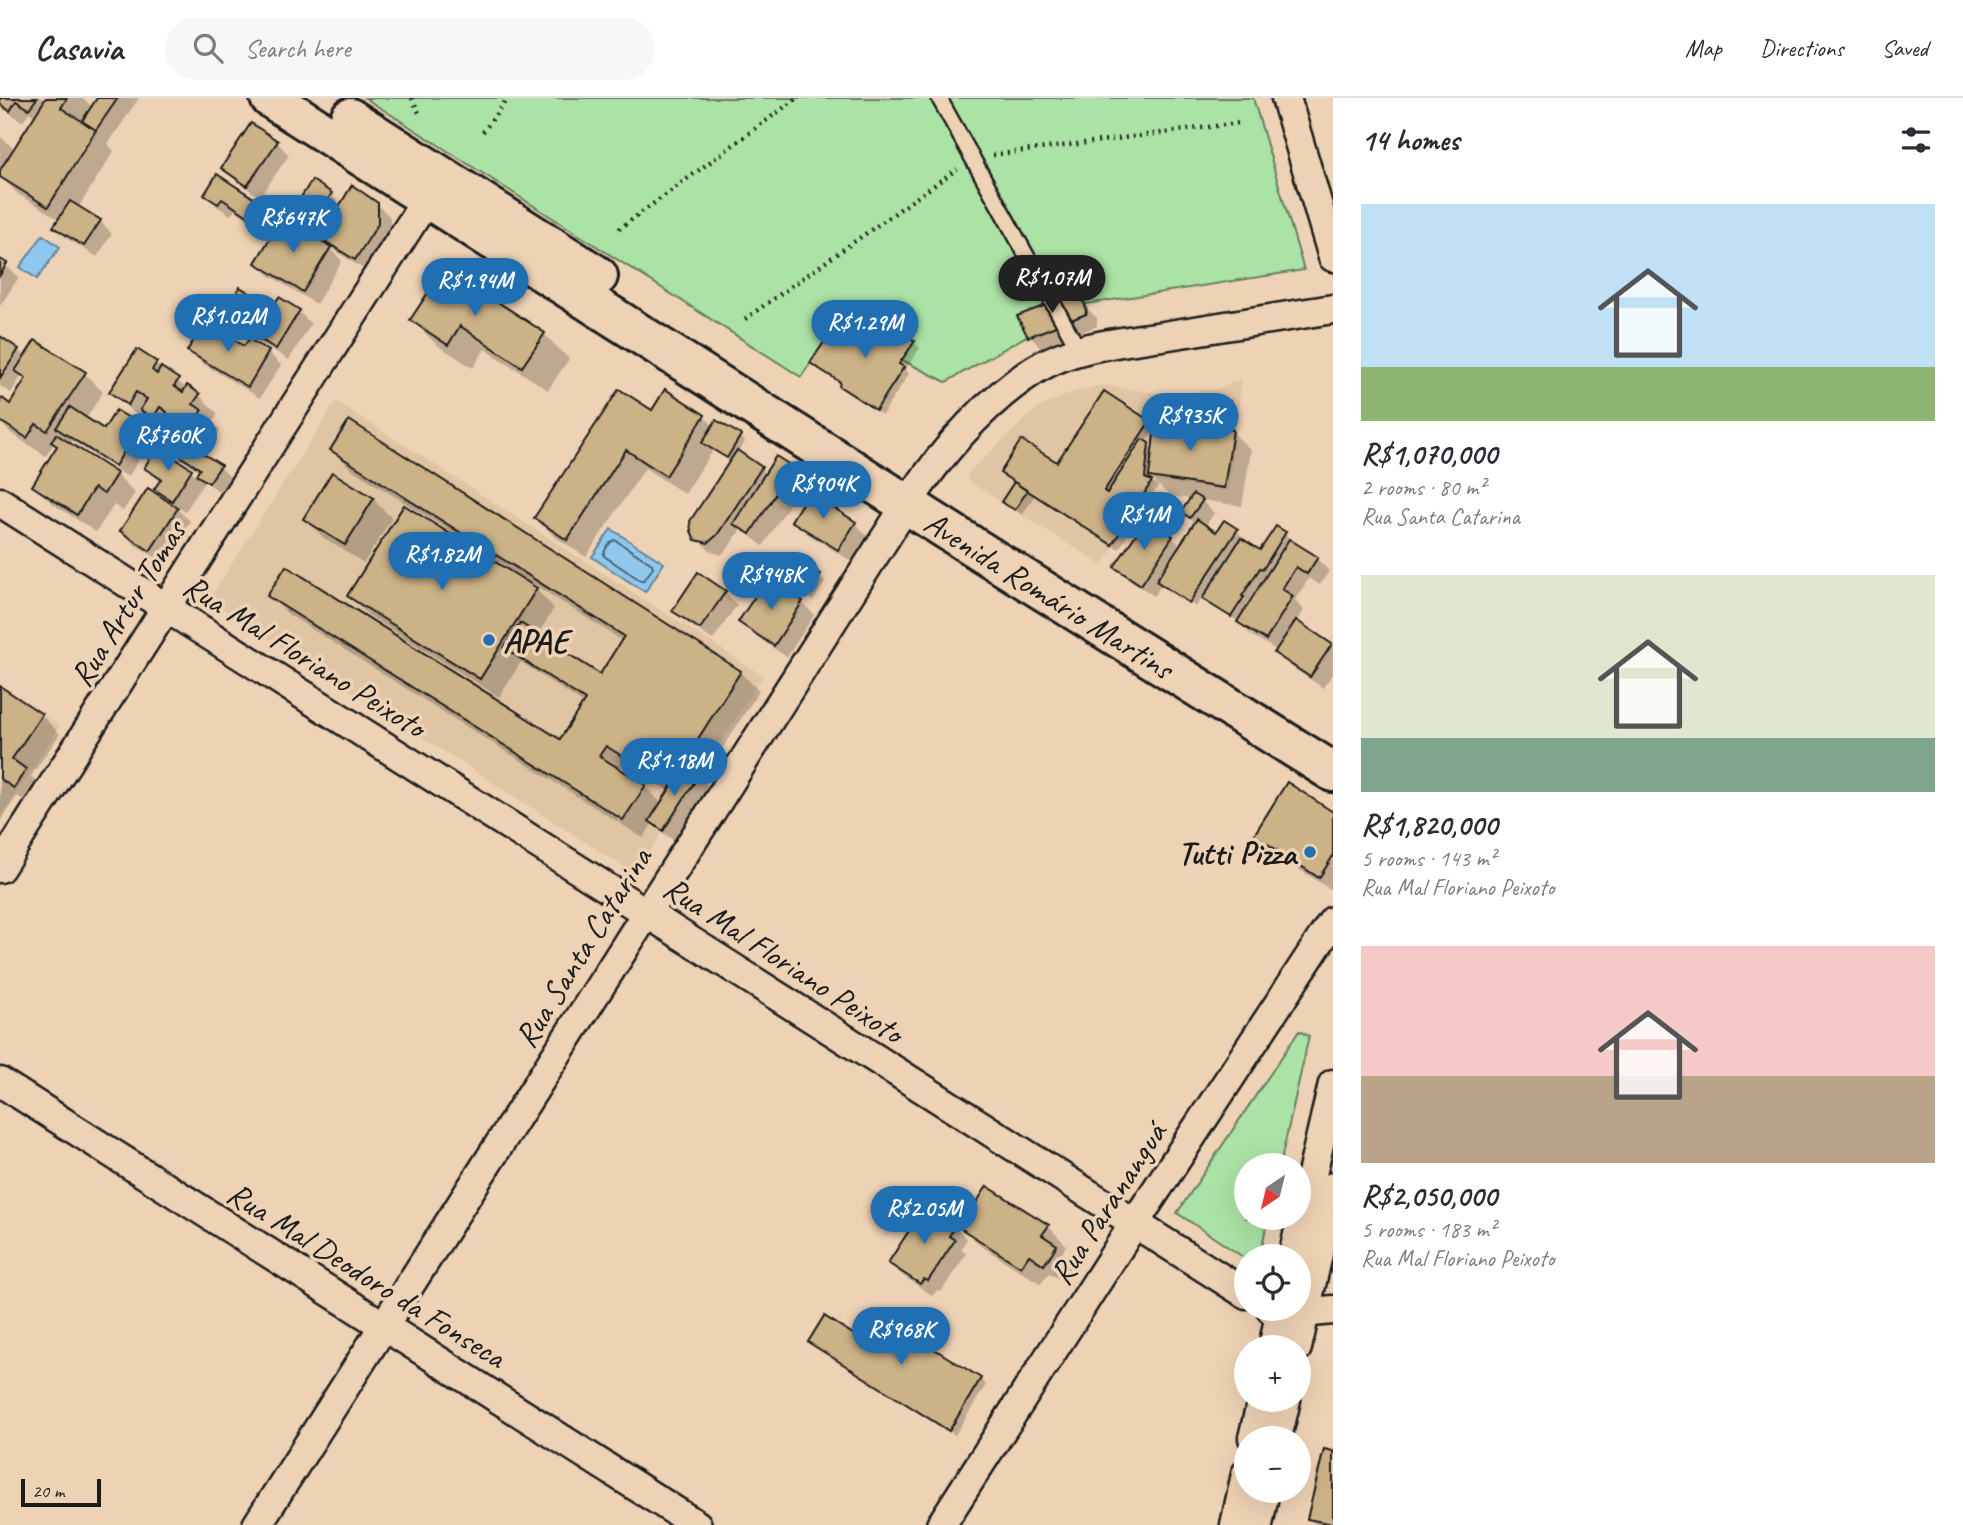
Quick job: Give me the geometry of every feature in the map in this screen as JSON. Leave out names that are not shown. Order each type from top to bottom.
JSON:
[{"type":"main road","name":"Avenida Romário Martins","points":[[270,98],[435,188],[914,493],[1333,747]]},
{"type":"main road","name":"Avenida Romário Martins","points":[[318,98],[435,188]]},
{"type":"main road","name":"Avenida Romário Martins","points":[[914,493],[980,551],[1333,772]]},
{"type":"street","points":[[1286,98],[1333,257]]},
{"type":"street","name":"Rua Artur Tomas","points":[[0,868],[435,188]]},
{"type":"street","name":"Rua Santa Catarina","points":[[257,1525],[914,493],[961,435],[995,401],[1036,370],[1079,350],[1333,309]]},
{"type":"street","name":"Rua Mal Floriano Peixoto","points":[[0,502],[1234,1286]]},
{"type":"street","name":"Rua Parananguá","points":[[941,1525],[1333,921]]},
{"type":"street","name":"Rua Mal Deodoro da Fonseca","points":[[0,1082],[697,1525]]},
{"type":"street","points":[[1296,1244],[1333,1084]]},
{"type":"street","points":[[1310,1244],[1333,1187]]},
{"type":"street","points":[[1311,1310],[1333,1310]]},
{"type":"street","points":[[1235,1525],[1240,1503]]},
{"type":"street","points":[[1258,1525],[1263,1503]]},
{"type":"lane","points":[[939,98],[1079,350]]},
{"type":"path","points":[[412,98],[420,115]]},
{"type":"path","points":[[483,132],[508,98]]},
{"type":"path","points":[[619,229],[797,98]]},
{"type":"path","points":[[745,319],[973,158],[1239,123]]},
{"type":"shaded area","points":[[1242,379],[1228,490],[1158,481],[1102,565],[968,481],[967,473],[1037,408],[1073,392],[1102,385],[1156,393],[1187,393],[1217,389]]},
{"type":"shaded area","name":"APAE","points":[[336,401],[763,676],[637,871],[630,871],[215,604],[211,596]]},
{"type":"shaded area","points":[[0,686],[60,726],[0,818]]},
{"type":"green space","points":[[365,98],[1253,98],[1304,270],[1086,304],[1086,314],[1025,337],[946,382],[847,328],[842,331],[835,327],[801,377]]},
{"type":"green space","points":[[1299,1031],[1309,1036],[1283,1153],[1234,1153],[1234,1230],[1265,1230],[1263,1244],[1234,1244],[1234,1251],[1177,1213]]},
{"type":"water","points":[[43,235],[60,247],[37,279],[20,267]]},
{"type":"water","points":[[611,529],[664,563],[645,592],[592,557]]},
{"type":"building","points":[[0,98],[37,98],[29,109],[16,101],[10,111],[0,104]]},
{"type":"building","points":[[46,98],[67,98],[61,108],[96,130],[48,207],[0,177],[0,170]]},
{"type":"building","points":[[97,98],[118,98],[96,130],[82,121]]},
{"type":"building","points":[[251,123],[278,141],[247,186],[221,168]]},
{"type":"building","points":[[217,174],[270,209],[260,224],[222,199],[218,204],[204,195]]},
{"type":"building","points":[[312,180],[332,193],[310,226],[291,213]]},
{"type":"building","points":[[352,185],[378,203],[378,224],[355,260],[320,238]]},
{"type":"building","points":[[70,201],[101,220],[84,246],[53,227]]},
{"type":"building","points":[[283,217],[331,247],[303,292],[255,263]]},
{"type":"building","points":[[0,259],[7,263],[0,275]]},
{"type":"building","points":[[445,267],[545,333],[522,367],[460,326],[448,345],[410,320]]},
{"type":"building","points":[[240,287],[272,307],[279,297],[300,310],[276,349],[222,316]]},
{"type":"building","points":[[1075,294],[1085,304],[1086,314],[1028,337],[1017,316]]},
{"type":"building","points":[[879,317],[915,341],[899,364],[904,367],[876,410],[810,363],[835,326],[842,331],[846,328],[864,340]]},
{"type":"building","points":[[205,322],[244,346],[249,339],[269,351],[248,387],[187,351]]},
{"type":"building","points":[[0,336],[19,349],[0,378]]},
{"type":"building","points":[[35,340],[86,372],[47,431],[36,424],[27,438],[0,421],[0,401],[2,398],[10,404],[26,378],[15,371]]},
{"type":"building","points":[[137,349],[157,362],[152,370],[157,374],[161,367],[179,379],[174,386],[183,392],[187,385],[200,394],[193,404],[202,410],[192,425],[183,419],[176,430],[162,421],[167,412],[160,407],[153,418],[140,410],[147,399],[136,392],[128,405],[109,392]]},
{"type":"building","points":[[619,389],[652,410],[665,389],[705,415],[666,476],[626,450],[567,540],[534,518]]},
{"type":"building","points":[[1104,391],[1150,421],[1104,491],[1107,493],[1142,439],[1149,443],[1145,478],[1152,481],[1112,545],[1000,473],[1021,440],[1057,462]]},
{"type":"building","points":[[1230,401],[1228,424],[1204,423],[1203,402]]},
{"type":"building","points":[[70,407],[104,429],[116,410],[141,425],[115,466],[56,428]]},
{"type":"building","points":[[1156,418],[1233,430],[1224,488],[1149,477]]},
{"type":"building","points":[[148,420],[168,434],[161,444],[140,431]]},
{"type":"building","points":[[349,420],[741,671],[682,764],[667,752],[652,775],[606,746],[599,756],[646,785],[623,820],[267,596],[286,566],[560,739],[585,700],[504,648],[520,623],[600,674],[624,636],[330,450]]},
{"type":"building","points":[[716,420],[741,435],[727,458],[702,443]]},
{"type":"building","points":[[56,434],[117,473],[104,494],[94,488],[77,515],[32,486],[57,446],[51,442]]},
{"type":"building","points":[[174,435],[221,465],[209,483],[196,475],[200,469],[166,447]]},
{"type":"building","points":[[157,447],[192,469],[172,501],[154,489],[161,479],[144,468]]},
{"type":"building","points":[[737,450],[762,467],[717,535],[708,543],[695,540],[690,521]]},
{"type":"building","points":[[776,456],[793,467],[750,534],[733,524]]},
{"type":"building","points":[[332,472],[374,498],[345,545],[303,519]]},
{"type":"building","points":[[1014,482],[1027,491],[1015,510],[1001,502]]},
{"type":"building","points":[[148,488],[178,508],[150,551],[120,531]]},
{"type":"building","points":[[809,492],[856,522],[838,550],[791,521]]},
{"type":"building","points":[[1193,494],[1203,500],[1190,518],[1181,512]]},
{"type":"building","points":[[404,505],[537,588],[480,679],[347,596]]},
{"type":"building","points":[[1147,518],[1173,536],[1141,585],[1114,567]]},
{"type":"building","points":[[1197,519],[1216,532],[1224,520],[1238,529],[1189,603],[1156,581]]},
{"type":"building","points":[[1276,526],[1286,532],[1263,569],[1260,568],[1231,617],[1202,599],[1241,538],[1260,550]]},
{"type":"building","points":[[1289,539],[1318,557],[1307,574],[1296,567],[1282,589],[1293,596],[1266,640],[1237,622]]},
{"type":"building","points":[[802,563],[821,574],[806,597],[788,585]]},
{"type":"building","points":[[698,572],[726,591],[700,629],[672,611]]},
{"type":"building","points":[[767,578],[803,601],[774,646],[738,622]]},
{"type":"building","points":[[1296,620],[1332,644],[1310,677],[1274,653]]},
{"type":"building","points":[[0,686],[42,714],[12,759],[26,769],[14,788],[0,779]]},
{"type":"building","points":[[685,765],[699,775],[663,831],[649,821]]},
{"type":"building","points":[[1287,782],[1333,812],[1333,856],[1319,878],[1254,835]]},
{"type":"building","points":[[987,1186],[1049,1225],[1042,1235],[1057,1245],[1044,1265],[1029,1255],[1021,1267],[960,1228]]},
{"type":"building","points":[[925,1206],[956,1226],[949,1236],[955,1240],[928,1281],[924,1279],[920,1284],[888,1263]]},
{"type":"building","points":[[873,1311],[981,1378],[949,1431],[808,1342],[824,1316],[858,1337]]},
{"type":"building","points":[[1324,1449],[1333,1451],[1333,1524],[1307,1519]]},
{"type":"place","name":"APAE","points":[[489,640]]},
{"type":"place","name":"Tutti Pizza","points":[[1310,852]]}]
